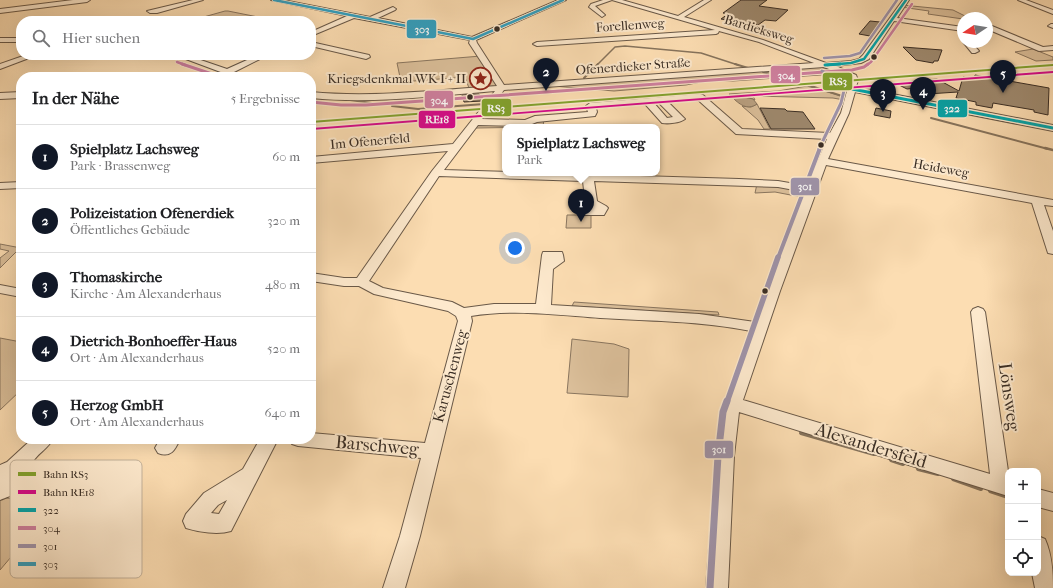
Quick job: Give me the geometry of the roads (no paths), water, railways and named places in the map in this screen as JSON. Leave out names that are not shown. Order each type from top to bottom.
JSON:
[{"type":"street","points":[[0,11],[53,2],[86,0]]},
{"type":"street","points":[[167,8],[200,0]]},
{"type":"street","points":[[274,0],[473,39],[563,0]]},
{"type":"street","points":[[602,16],[592,7],[593,5],[609,0]]},
{"type":"street","name":"Bardieksweg","points":[[615,0],[778,46],[853,76],[854,80],[852,89]]},
{"type":"street","points":[[679,18],[708,0]]},
{"type":"street","points":[[906,0],[892,19],[957,28]]},
{"type":"street","points":[[1021,0],[1053,12]]},
{"type":"street","points":[[371,19],[393,9]]},
{"type":"street","points":[[316,32],[352,16]]},
{"type":"street","name":"Ofenerdieker Straße","points":[[316,94],[353,98],[851,63],[861,61],[866,58],[892,19]]},
{"type":"street","points":[[954,28],[957,31]]},
{"type":"street","points":[[993,29],[1042,49]]},
{"type":"street","name":"Forellenweg","points":[[537,44],[724,30]]},
{"type":"street","points":[[316,278],[344,282],[361,282],[436,173],[502,88],[473,43],[473,39]]},
{"type":"street","points":[[0,40],[16,40]]},
{"type":"street","points":[[316,45],[366,57]]},
{"type":"street","points":[[972,48],[975,51]]},
{"type":"street","points":[[1025,50],[1053,48]]},
{"type":"street","points":[[0,67],[19,60]]},
{"type":"street","points":[[193,60],[227,72],[253,60]]},
{"type":"street","points":[[716,588],[725,449],[733,403],[759,328],[833,136],[845,113],[852,89],[1053,128]]},
{"type":"street","points":[[0,96],[16,95]]},
{"type":"street","points":[[477,122],[527,123],[535,119],[592,114],[593,112],[590,106],[700,97],[739,132],[833,136]]},
{"type":"street","points":[[646,101],[665,121],[680,119],[660,100]]},
{"type":"street","name":"Im Ofenerfeld","points":[[316,160],[456,147]]},
{"type":"street","name":"Heideweg","points":[[823,161],[1053,203]]},
{"type":"street","points":[[436,173],[502,174]]},
{"type":"street","points":[[573,176],[778,184],[812,190]]},
{"type":"street","points":[[588,177],[591,203]]},
{"type":"street","points":[[0,186],[16,185]]},
{"type":"street","points":[[1037,200],[1053,250]]},
{"type":"street","points":[[543,310],[548,267]]},
{"type":"street","name":"Karuschenweg","points":[[361,282],[379,291],[452,307],[462,312],[465,321],[410,536],[394,588]]},
{"type":"street","points":[[0,289],[16,292]]},
{"type":"street","points":[[462,312],[480,309],[543,310],[705,319],[759,328]]},
{"type":"street","name":"Lönsweg","points":[[978,312],[1004,487]]},
{"type":"street","name":"Alexandersfeld","points":[[733,403],[1004,487]]},
{"type":"street","name":"Barschweg","points":[[316,441],[431,451]]},
{"type":"street","points":[[23,460],[39,444]]},
{"type":"street","points":[[251,474],[266,444]]},
{"type":"street","points":[[25,460],[28,455]]},
{"type":"street","points":[[0,474],[10,470]]},
{"type":"street","points":[[0,491],[10,487]]},
{"type":"street","points":[[1041,499],[1053,502]]},
{"type":"street","points":[[1041,562],[1046,588]]},
{"type":"waterway","points":[[584,78],[615,47],[625,46],[701,53],[738,65]]},
{"type":"waterway","points":[[735,64],[748,68]]},
{"type":"waterway","points":[[763,72],[779,76]]},
{"type":"waterway","points":[[785,78],[798,79]]},
{"type":"waterway","points":[[808,85],[845,97]]},
{"type":"waterway","points":[[343,99],[379,104]]},
{"type":"waterway","points":[[392,106],[418,109],[484,104]]},
{"type":"waterway","points":[[931,118],[1048,149]]},
{"type":"waterway","points":[[1045,148],[1053,150]]},
{"type":"waterway","points":[[801,433],[874,454]]},
{"type":"waterway","points":[[891,460],[903,464]]},
{"type":"waterway","points":[[918,469],[938,474]]},
{"type":"waterway","points":[[953,479],[981,489]]},
{"type":"waterway","points":[[990,491],[1005,496]]},
{"type":"rail line","name":"RS3","points":[[316,122],[1053,65]]},
{"type":"rail line","name":"RE18","points":[[316,129],[1053,72]]},
{"type":"place","name":"Kriegsdenkmal WK I + II","points":[[481,78]]},
{"type":"place","name":"Polizeistation Ofenerdiek","points":[[546,91]]},
{"type":"place","name":"Herzog GmbH","points":[[1003,93]]},
{"type":"place","name":"Dietrich-Bonhoeffer-Haus","points":[[923,110]]},
{"type":"place","name":"Thomaskirche","points":[[883,112]]},
{"type":"place","name":"Spielplatz Lachsweg","points":[[581,222]]}]
